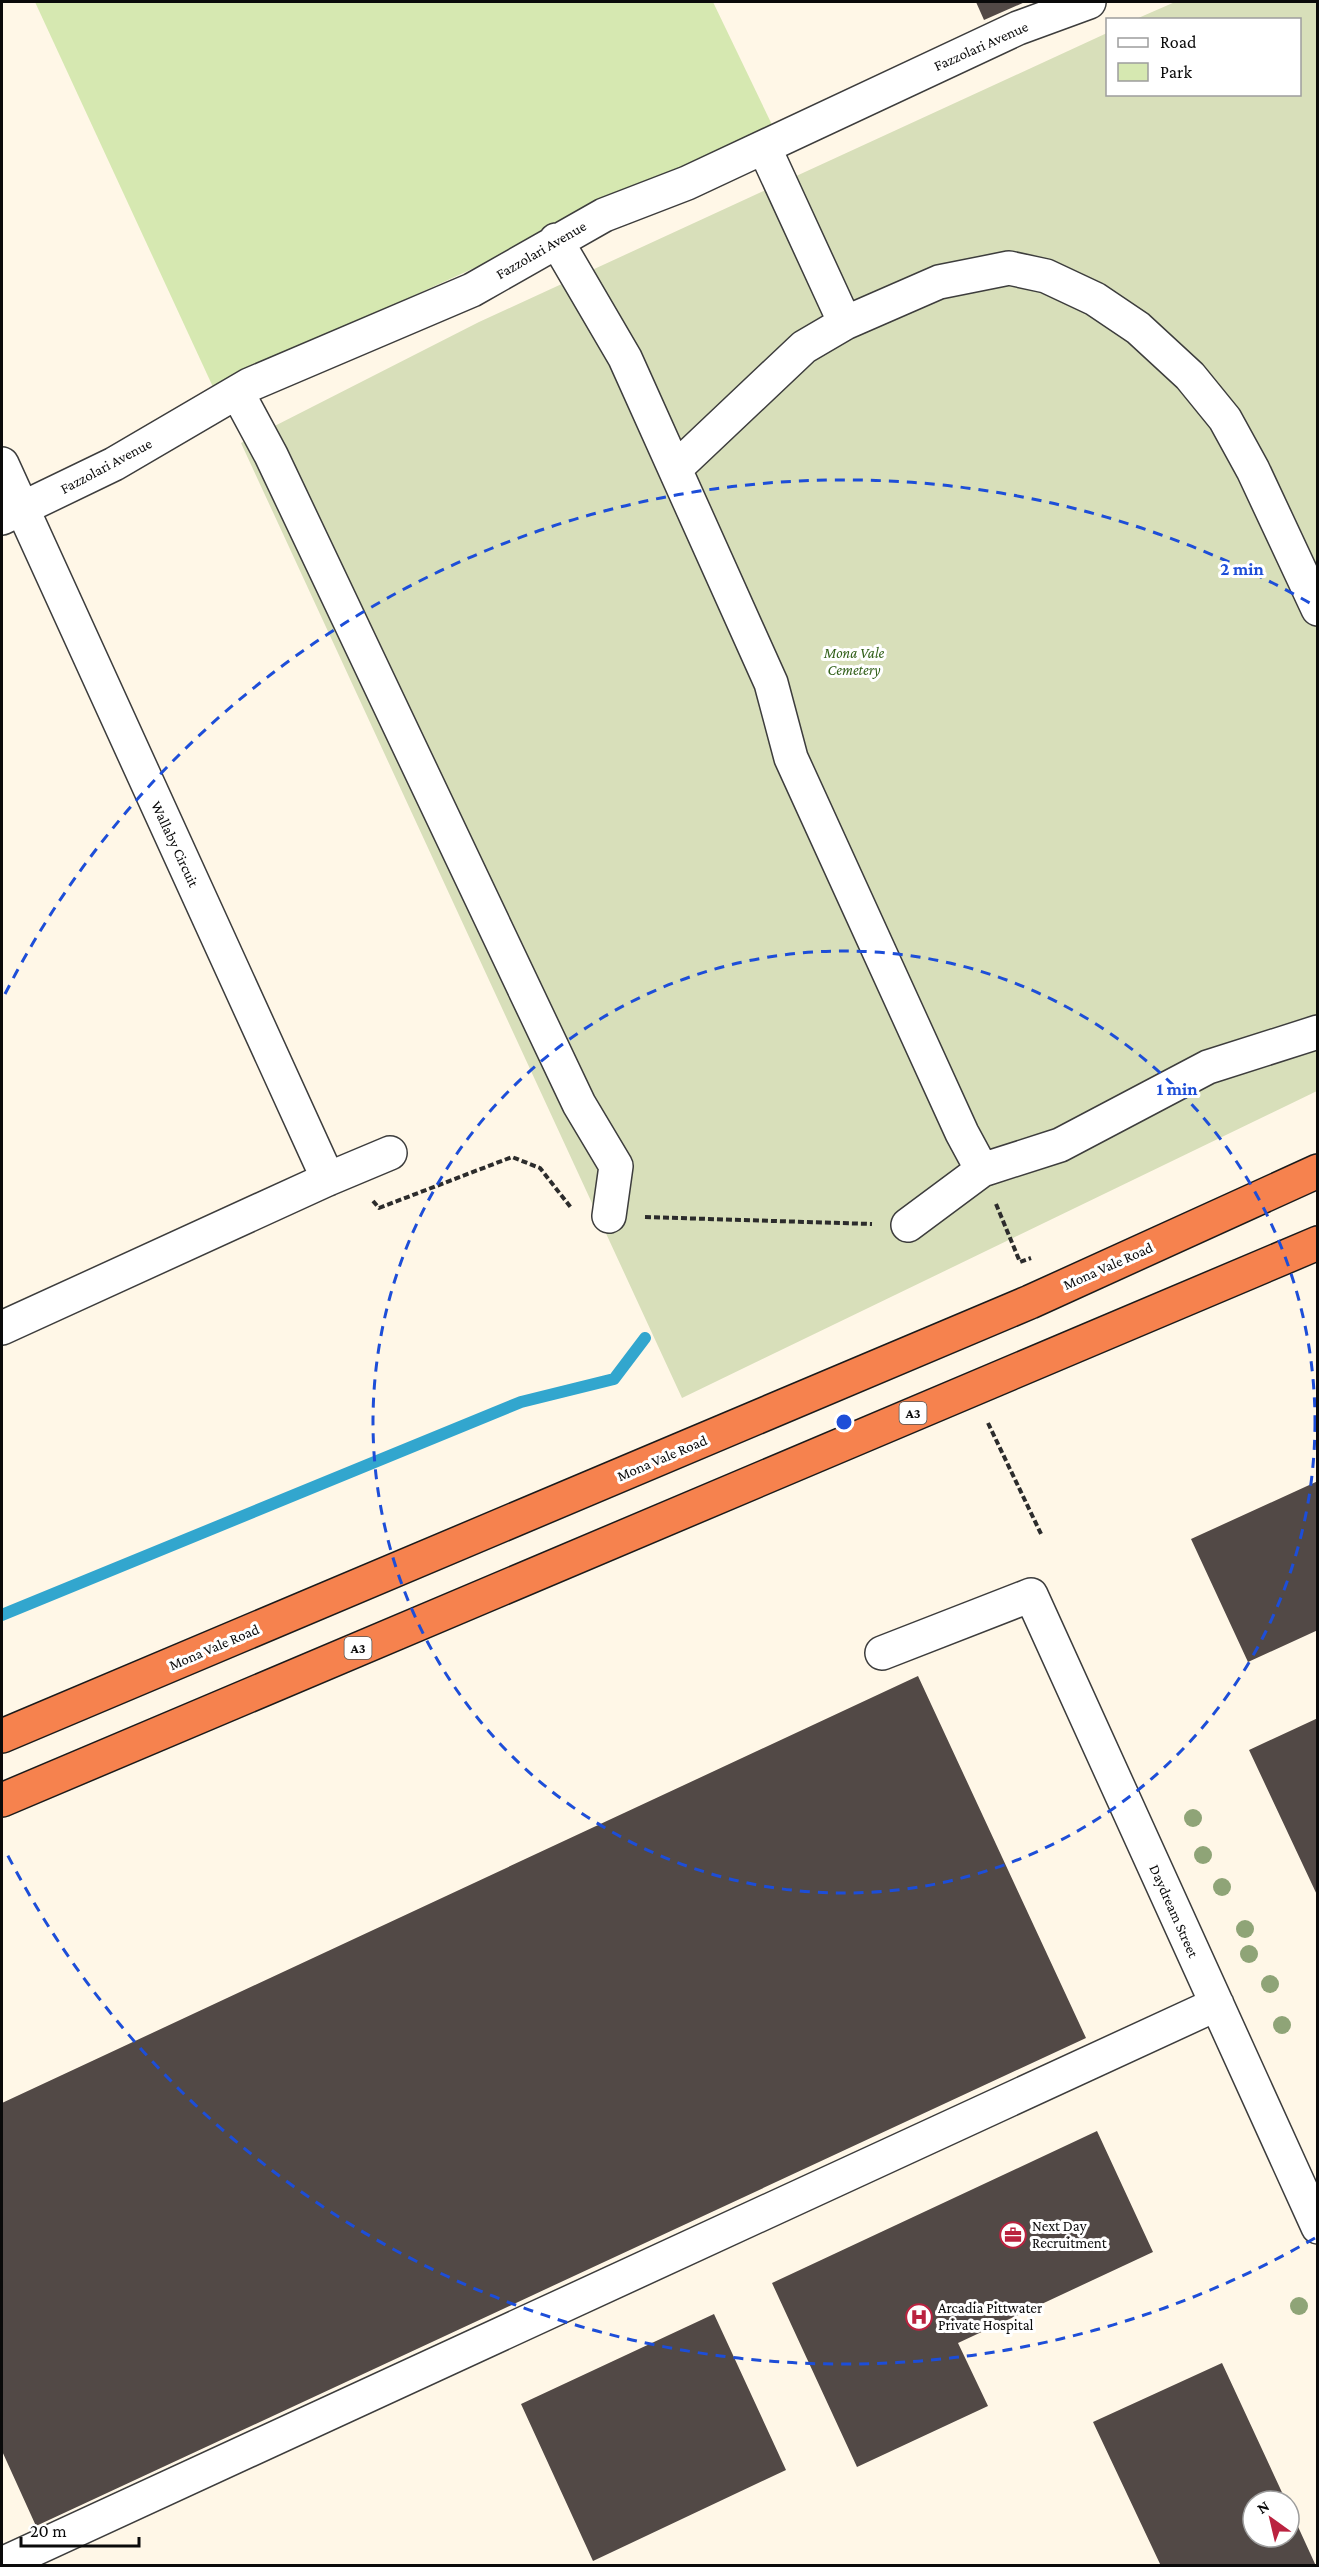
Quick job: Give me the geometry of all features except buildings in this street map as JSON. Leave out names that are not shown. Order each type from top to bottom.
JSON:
[{"type":"highway","name":"Mona Vale Road","points":[[2,1736],[1019,1306],[1317,1171]]},
{"type":"highway","name":"A3","points":[[2,1800],[1317,1243]]},
{"type":"street","name":"Fazzolari Avenue","points":[[12,513],[114,464],[249,385],[472,290],[556,240],[604,215],[687,183],[1018,28],[1089,2]]},
{"type":"street","points":[[764,147],[845,323]]},
{"type":"street","points":[[556,240],[625,358],[771,683],[791,758],[962,1133],[982,1170]]},
{"type":"street","points":[[675,468],[804,347],[845,323],[939,282],[1009,268],[1046,276],[1095,299],[1138,328],[1190,376],[1225,419],[1253,470],[1317,609]]},
{"type":"street","points":[[237,392],[271,455],[579,1104],[616,1166],[609,1215]]},
{"type":"street","name":"Wallaby Circuit","points":[[2,464],[12,513],[336,1175]]},
{"type":"street","points":[[908,1225],[982,1170],[1060,1145],[1208,1067],[1317,1032]]},
{"type":"street","points":[[2,1328],[336,1175],[390,1153]]},
{"type":"street","name":"Daydream Street","points":[[882,1653],[1031,1594],[1317,2227]]},
{"type":"street","points":[[2,2564],[1217,2004]]},
{"type":"path","points":[[336,1175],[379,1208],[512,1156],[540,1168],[570,1208],[609,1215],[908,1225]]},
{"type":"path","points":[[982,1170],[1020,1262],[1039,1256]]},
{"type":"path","points":[[988,1422],[1042,1536]]},
{"type":"green space","points":[[35,2],[713,2],[775,131],[213,387]]},
{"type":"green space","name":"Mona Vale Cemetery","points":[[1175,2],[1317,2],[1317,1091],[682,1398],[241,443],[479,322],[1106,33],[1106,96],[1301,96],[1301,18],[1138,18]]},
{"type":"waterway","points":[[2,1615],[521,1402],[614,1379],[645,1338]]},
{"type":"place","name":"Next Day Recruitment","points":[[1013,2235]]},
{"type":"place","name":"Arcadia Pittwater Private Hospital","points":[[919,2317]]}]
